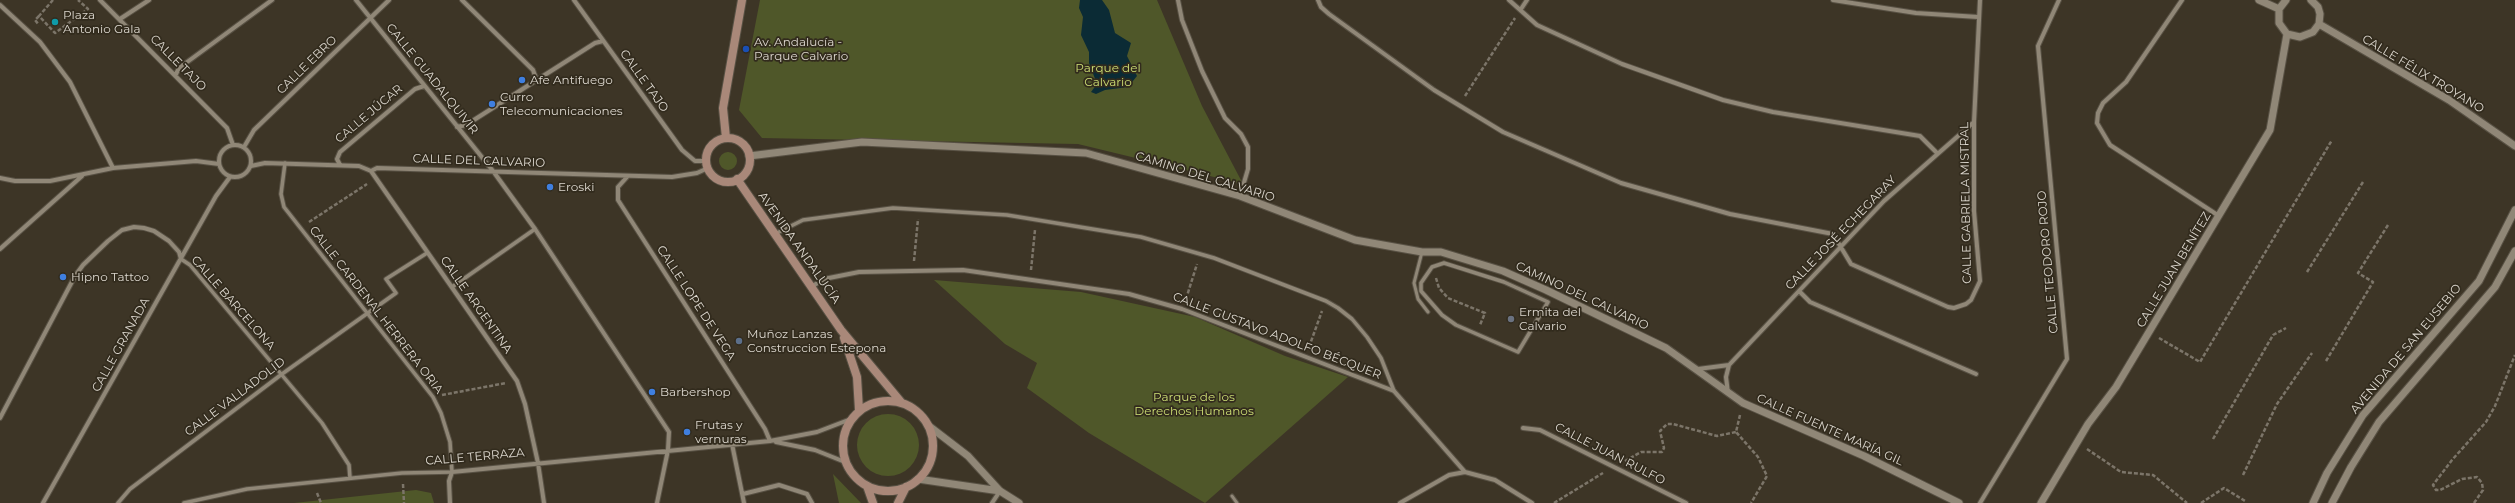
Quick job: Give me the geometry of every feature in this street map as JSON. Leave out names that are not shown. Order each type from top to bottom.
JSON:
[{"type":"main road","points":[[726,138],[724,108],[742,0]]},
{"type":"main road","points":[[726,138],[732,138],[744,144],[749,156],[747,170],[737,180],[723,181],[711,174],[707,164],[711,146],[726,138]]},
{"type":"main road","name":"AVENIDA ANDALUCÍA","points":[[737,180],[841,330],[901,402]]},
{"type":"main road","name":"AVENIDA ANDALUCÍA","points":[[841,330],[857,377],[859,410]]},
{"type":"main road","points":[[884,401],[901,402],[918,411],[929,426],[933,440],[933,454],[928,468],[918,479],[906,487],[893,491],[879,490],[867,486],[858,480],[845,462],[843,440],[851,419],[859,410],[884,401]]},
{"type":"main road","points":[[867,486],[873,503]]},
{"type":"main road","points":[[898,503],[906,487]]},
{"type":"street","name":"CALLE TAJO","points":[[100,0],[176,74],[227,128],[233,144]]},
{"type":"street","points":[[120,19],[149,0]]},
{"type":"street","points":[[176,74],[179,68],[272,0]]},
{"type":"street","name":"CALLE GUADALQUIVIR","points":[[356,0],[493,171],[535,229],[669,432],[668,450],[657,503]]},
{"type":"street","name":"CALLE EBRO","points":[[244,147],[254,130],[389,0]]},
{"type":"street","points":[[462,0],[534,70],[537,81]]},
{"type":"street","name":"CALLE TAJO","points":[[574,0],[682,150],[694,161],[707,164]]},
{"type":"street","points":[[1178,0],[1182,20],[1202,72],[1225,118],[1241,134],[1248,147],[1248,169],[1240,196]]},
{"type":"street","points":[[1318,0],[1321,7],[1329,14],[1459,106]]},
{"type":"street","points":[[1509,0],[1521,9],[1537,25],[1622,64],[1723,100],[1773,112],[1920,136],[1937,153]]},
{"type":"street","points":[[1521,9],[1527,0]]},
{"type":"street","points":[[1833,0],[1916,13],[1978,17]]},
{"type":"street","name":"CALLE GABRIELA MISTRAL","points":[[1459,106],[1503,132],[1622,183],[1730,214],[1833,234],[1852,264],[1948,307],[1960,307],[1971,300],[1980,281],[1974,211],[1974,122],[1980,0]]},
{"type":"street","name":"CALLE TEODORO ROJO","points":[[1980,503],[2066,359],[2038,46],[2059,0]]},
{"type":"street","points":[[2182,0],[2126,82],[2104,103],[2098,113],[2097,123],[2110,144],[2220,216]]},
{"type":"street","points":[[2259,0],[2279,9]]},
{"type":"street","points":[[2286,0],[2279,9],[2279,22],[2287,34],[2294,36],[2307,35],[2319,24],[2320,14],[2318,7],[2311,0]]},
{"type":"street","points":[[0,6],[40,42],[70,82],[113,168]]},
{"type":"street","name":"CALLE FÉLIX TROYANO","points":[[2319,24],[2449,100],[2515,146]]},
{"type":"street","name":"CALLE JUAN BENÍTEZ","points":[[2041,503],[2077,443],[2116,387],[2220,216],[2270,130],[2287,34]]},
{"type":"street","points":[[457,127],[466,125],[595,43],[603,41]]},
{"type":"street","name":"CALLE JÚCAR","points":[[340,165],[337,158],[340,152],[415,89],[424,86]]},
{"type":"street","name":"CALLE JOSÉ ECHEGARAY","points":[[1729,365],[1884,201],[1974,122]]},
{"type":"street","name":"CAMINO DEL CALVARIO","points":[[749,156],[862,142],[1086,153],[1240,196],[1355,240],[1422,252],[1441,252],[1503,271],[1666,348],[1696,369]]},
{"type":"street","points":[[233,144],[244,147],[250,156],[251,166],[245,174],[230,176],[223,172],[219,164],[222,151],[233,144]]},
{"type":"street","points":[[0,178],[15,181],[50,181],[82,176],[113,168],[196,161],[219,164]]},
{"type":"street","name":"CALLE DEL CALVARIO","points":[[251,166],[265,163],[340,165],[360,166],[371,171],[377,168],[627,177],[688,176],[707,164]]},
{"type":"street","name":"CALLE CARDENAL HERRERA ORIA","points":[[285,164],[281,180],[282,201],[284,207],[433,397],[441,413],[450,442],[452,472]]},
{"type":"street","name":"CALLE ARGENTINA","points":[[371,171],[516,381],[525,404],[538,463],[544,503]]},
{"type":"street","points":[[0,249],[82,176]]},
{"type":"street","name":"CALLE GRANADA","points":[[43,503],[181,258],[230,176]]},
{"type":"street","name":"CALLE LOPE DE VEGA","points":[[627,177],[618,187],[618,200],[765,428],[770,441]]},
{"type":"street","points":[[774,234],[803,220],[893,208],[1007,215],[1141,237],[1200,254],[1326,301],[1352,319],[1367,336],[1381,358],[1394,391]]},
{"type":"street","name":"AVENIDA DE SAN EUSEBIO","points":[[2313,503],[2327,473],[2363,416],[2479,281],[2515,210]]},
{"type":"street","points":[[0,418],[75,276],[83,265],[108,241],[122,230],[134,227],[144,228],[154,231],[169,241],[179,252],[181,258]]},
{"type":"street","points":[[452,287],[535,229]]},
{"type":"street","points":[[2332,503],[2351,466],[2380,422],[2495,287],[2515,251]]},
{"type":"street","name":"CALLE VALLADOLID","points":[[118,503],[130,489],[282,374],[396,294],[386,279],[427,253]]},
{"type":"street","name":"CALLE BARCELONA","points":[[181,258],[190,265],[322,423],[349,465],[350,478]]},
{"type":"street","points":[[1444,263],[1504,282],[1548,302],[1518,352],[1456,325],[1442,315],[1421,291],[1420,283],[1432,267],[1444,263]]},
{"type":"street","name":"CALLE GUSTAVO ADOLFO BÉCQUER","points":[[811,287],[824,278],[859,272],[963,270],[1129,294],[1182,309],[1306,355],[1394,391],[1465,472]]},
{"type":"street","points":[[1799,290],[1810,302],[1976,374]]},
{"type":"street","points":[[1696,369],[1729,365],[1726,377],[1728,394]]},
{"type":"street","name":"CALLE FUENTE MARÍA GIL","points":[[1696,369],[1728,394],[1743,403],[1864,456],[1959,503]]},
{"type":"street","name":"CALLE TERRAZA","points":[[184,503],[247,489],[350,478],[402,473],[452,472],[770,441],[817,432],[851,419]]},
{"type":"street","points":[[929,426],[968,456],[1000,491],[1019,503]]},
{"type":"street","name":"CALLE JUAN RULFO","points":[[1523,428],[1540,430],[1686,503]]},
{"type":"street","name":"CALLE TERRAZA","points":[[770,441],[815,450],[845,462]]},
{"type":"street","points":[[732,444],[744,503]]},
{"type":"street","points":[[450,503],[449,488],[452,472]]},
{"type":"street","points":[[1400,503],[1449,475],[1465,472],[1495,480],[1532,503]]},
{"type":"street","points":[[918,479],[1000,491]]},
{"type":"street","points":[[743,494],[779,485],[806,494],[812,503]]},
{"type":"street","points":[[992,503],[1000,491]]},
{"type":"lane","points":[[1422,252],[1414,283],[1418,299],[1428,312]]},
{"type":"lane","points":[[1232,496],[1236,503]]},
{"type":"path","points":[[35,20],[53,0]]},
{"type":"path","points":[[39,16],[55,33],[88,9],[78,0]]},
{"type":"path","points":[[1459,106],[1521,9]]},
{"type":"path","points":[[2149,332],[2200,362],[2332,140]]},
{"type":"path","points":[[300,228],[376,178]]},
{"type":"path","points":[[2307,272],[2363,182]]},
{"type":"path","points":[[913,270],[919,209]]},
{"type":"path","points":[[1031,279],[1036,219]]},
{"type":"path","points":[[2326,361],[2373,282],[2358,273],[2388,225]]},
{"type":"path","points":[[1182,309],[1200,254]]},
{"type":"path","points":[[1437,278],[1439,288],[1448,298],[1485,313]]},
{"type":"path","points":[[1306,355],[1326,301]]},
{"type":"path","points":[[2213,439],[2273,335],[2286,328]]},
{"type":"path","points":[[2243,476],[2277,404],[2312,352]]},
{"type":"path","points":[[2474,503],[2483,490],[2482,483],[2477,477],[2462,479],[2440,490],[2436,490],[2433,486],[2452,460],[2486,422],[2495,406],[2515,355]]},
{"type":"path","points":[[433,397],[516,381]]},
{"type":"path","points":[[1736,432],[1743,403]]},
{"type":"path","points":[[1554,503],[1641,452],[1662,452],[1664,448],[1660,431],[1666,424],[1717,436],[1736,432]]},
{"type":"path","points":[[1736,432],[1758,456],[1767,476],[1751,503]]},
{"type":"path","points":[[2077,443],[2121,472],[2153,475],[2187,503]]},
{"type":"path","points":[[402,473],[404,503]]},
{"type":"path","points":[[2201,503],[2224,488],[2245,501]]},
{"type":"green space","name":"Parque del Calvario","points":[[760,0],[1157,0],[1202,106],[1243,184],[1078,144],[762,138],[739,110]]},
{"type":"green space","points":[[724,152],[732,152],[737,157],[735,168],[732,170],[724,170],[719,165],[719,157]]},
{"type":"green space","name":"Parque de los Derechos Humanos","points":[[934,280],[1081,292],[1195,317],[1285,356],[1348,377],[1205,503],[1089,433],[1027,388],[1037,363],[1005,344]]},
{"type":"green space","points":[[882,414],[894,414],[910,423],[917,433],[919,445],[917,457],[910,467],[894,476],[882,476],[871,471],[862,462],[857,451],[857,439],[862,428],[871,419]]},
{"type":"green space","points":[[833,474],[861,503],[839,503]]},
{"type":"green space","points":[[416,490],[431,493],[434,503],[294,503]]},
{"type":"water","points":[[1080,0],[1102,0],[1109,10],[1115,33],[1131,43],[1127,56],[1137,76],[1128,87],[1105,90],[1096,94],[1091,92],[1097,84],[1089,63],[1089,52],[1081,35],[1083,17],[1079,8]]},
{"type":"place","name":"Plaza Antonio Gala","points":[[55,22]]},
{"type":"place","name":"Av. Andalucía - Parque Calvario","points":[[746,49]]},
{"type":"place","name":"Afe Antifuego","points":[[522,80]]},
{"type":"place","name":"Curro Telecomunicaciones","points":[[492,104]]},
{"type":"place","name":"Eroski","points":[[550,187]]},
{"type":"place","name":"Hipno Tattoo","points":[[63,277]]},
{"type":"place","name":"Ermita del Calvario","points":[[1511,319]]},
{"type":"place","name":"Muñoz Lanzas Construccion Estepona","points":[[739,341]]},
{"type":"place","name":"Barbershop","points":[[652,392]]},
{"type":"place","name":"Frutas y vernuras","points":[[687,432]]}]
